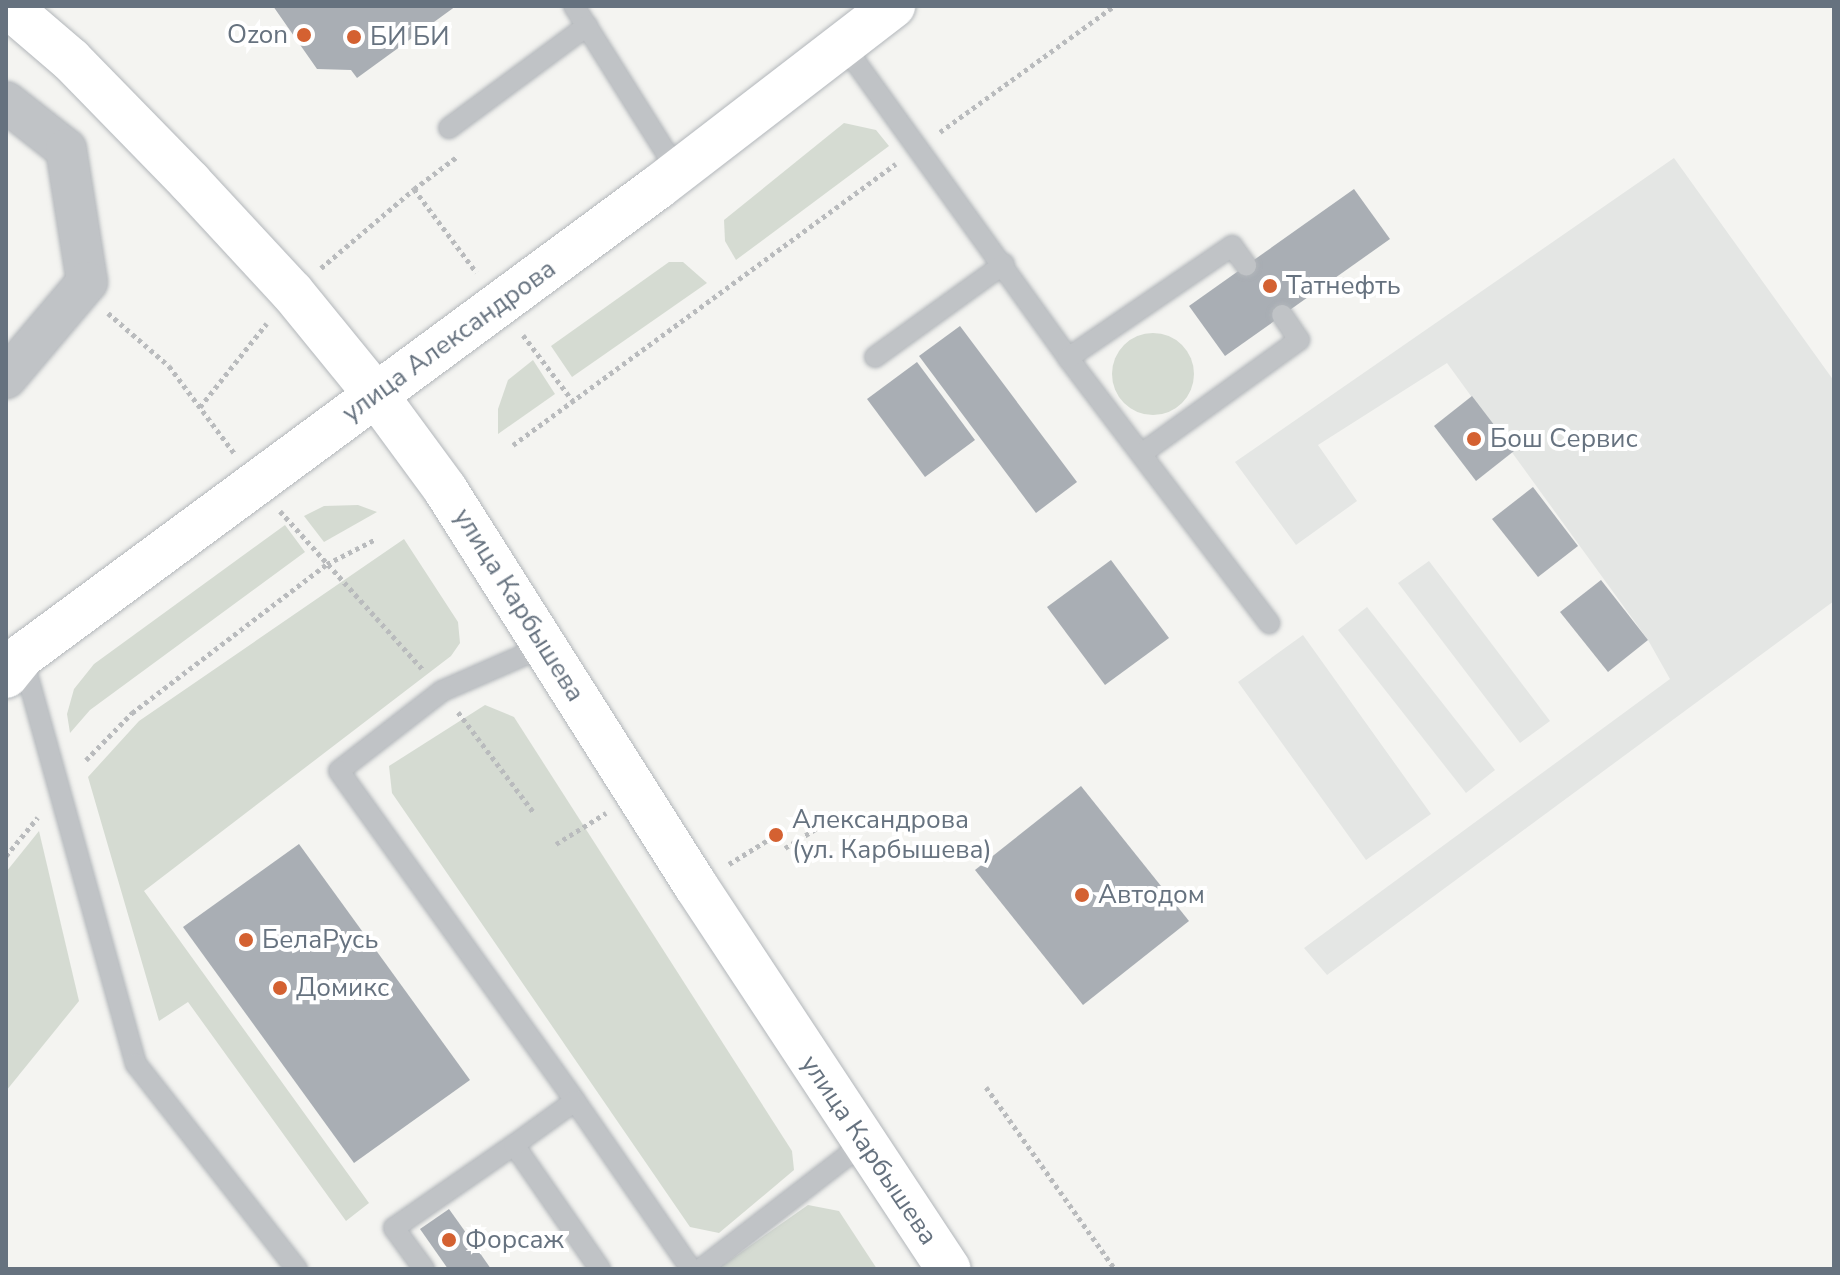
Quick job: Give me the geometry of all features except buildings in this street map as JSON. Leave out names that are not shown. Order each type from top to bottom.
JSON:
[{"type":"street","name":"улица Карбышева","points":[[8,6],[71,60],[292,292],[376,395],[445,489],[696,886],[863,1144],[949,1269]]},
{"type":"street","name":"улица Александрова","points":[[11,657],[376,395],[678,172],[893,6]]},
{"type":"street","points":[[6,102],[66,149],[84,286],[6,378]]},
{"type":"lane","points":[[574,6],[678,172]]},
{"type":"lane","points":[[449,128],[587,26]]},
{"type":"lane","points":[[842,43],[1004,264],[1068,358],[1269,623]]},
{"type":"lane","points":[[1068,358],[1232,246],[1246,265]]},
{"type":"lane","points":[[875,357],[1004,264]]},
{"type":"lane","points":[[1141,454],[1299,340],[1282,315]]},
{"type":"lane","points":[[545,646],[442,691],[339,771],[691,1269]]},
{"type":"lane","points":[[11,657],[136,1064],[297,1269]]},
{"type":"lane","points":[[424,1269],[394,1228],[575,1101]]},
{"type":"lane","points":[[701,1269],[863,1144]]},
{"type":"lane","points":[[514,1145],[600,1269]]},
{"type":"path","points":[[513,445],[1114,6]]},
{"type":"path","points":[[200,407],[292,292],[414,189],[573,401]]},
{"type":"path","points":[[84,286],[169,366],[255,482],[442,691],[534,813]]},
{"type":"path","points":[[86,760],[132,713],[327,564],[374,540]]},
{"type":"path","points":[[556,844],[638,793]]},
{"type":"path","points":[[6,856],[44,810]]},
{"type":"path","points":[[785,848],[819,827]]},
{"type":"path","points":[[696,886],[776,835]]},
{"type":"path","points":[[986,1087],[1115,1269]]},
{"type":"shaded area","points":[[844,123],[876,130],[889,146],[736,260],[725,241],[724,220]]},
{"type":"shaded area","points":[[1674,158],[1834,381],[1834,601],[1327,975],[1304,948],[1670,679],[1648,640],[1447,363],[1318,445],[1357,501],[1296,545],[1235,462]]},
{"type":"shaded area","points":[[669,262],[683,262],[707,283],[572,377],[551,346]]},
{"type":"shaded area","points":[[1153,333],[1169,336],[1182,345],[1191,358],[1194,374],[1191,390],[1182,403],[1169,412],[1153,415],[1137,412],[1124,403],[1115,390],[1112,374],[1115,358],[1124,345],[1137,336]]},
{"type":"shaded area","points":[[533,360],[555,394],[498,434],[498,409],[508,380]]},
{"type":"shaded area","points":[[358,505],[377,512],[324,542],[304,516],[324,506]]},
{"type":"shaded area","points":[[285,525],[305,552],[90,710],[70,733],[67,714],[74,689],[94,664]]},
{"type":"shaded area","points":[[404,539],[458,622],[460,643],[451,656],[144,891],[369,1203],[346,1221],[188,1002],[159,1021],[88,777],[139,721]]},
{"type":"shaded area","points":[[1429,561],[1550,721],[1520,743],[1398,583]]},
{"type":"shaded area","points":[[1367,607],[1495,770],[1466,793],[1338,630]]},
{"type":"shaded area","points":[[1303,635],[1431,814],[1366,860],[1238,682]]},
{"type":"shaded area","points":[[485,705],[514,717],[792,1151],[794,1170],[719,1233],[690,1227],[392,793],[389,766]]},
{"type":"shaded area","points":[[39,831],[79,1001],[6,1091],[6,872]]},
{"type":"shaded area","points":[[808,1205],[839,1211],[877,1269],[717,1269]]},
{"type":"place","name":"Ozon","points":[[304,35]]},
{"type":"place","name":"БИ БИ","points":[[354,37]]},
{"type":"place","name":"Татнефть","points":[[1270,286]]},
{"type":"place","name":"Бош Сервис","points":[[1474,439]]},
{"type":"place","name":"Александрова (ул. Карбышева)","points":[[776,835]]},
{"type":"place","name":"Автодом","points":[[1082,895]]},
{"type":"place","name":"БелаРусь","points":[[246,940]]},
{"type":"place","name":"Домикс","points":[[280,988]]},
{"type":"place","name":"Форсаж","points":[[449,1240]]}]
